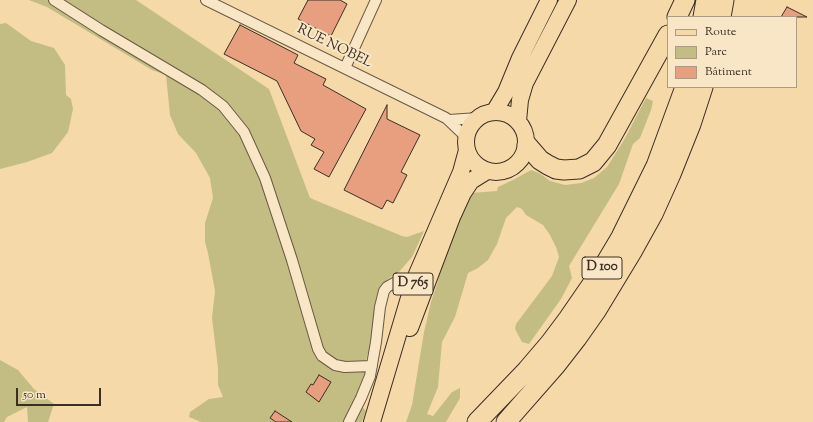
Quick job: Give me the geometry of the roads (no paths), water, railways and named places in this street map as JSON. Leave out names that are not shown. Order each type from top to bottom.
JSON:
[{"type":"highway","points":[[677,16],[685,0]]},
{"type":"highway","points":[[703,16],[706,0]]},
{"type":"highway","points":[[721,16],[724,0]]},
{"type":"highway","points":[[527,145],[540,160],[556,168],[564,170],[579,169],[593,162],[607,145],[667,37]]},
{"type":"highway","name":"D 100","points":[[477,422],[527,370],[550,343],[599,274],[621,238],[656,166],[685,88]]},
{"type":"highway","name":"D 100","points":[[506,422],[556,365],[573,343],[596,310],[633,250],[653,214],[671,174],[689,130],[703,88]]},
{"type":"main road","points":[[494,112],[506,92],[520,58],[549,0]]},
{"type":"main road","points":[[518,121],[520,100],[525,83],[568,0]]},
{"type":"main road","points":[[494,112],[511,116],[518,121],[525,132],[527,145],[520,161],[513,168],[500,172],[487,171],[478,166],[471,159],[467,144],[468,131],[478,118],[494,112]]},
{"type":"main road","name":"D 765","points":[[372,422],[414,281],[461,172],[467,144]]},
{"type":"main road","name":"D 765","points":[[382,422],[411,325],[452,217],[463,193],[471,181],[487,171]]},
{"type":"street","points":[[54,0],[101,30],[202,90],[223,106],[244,132],[264,178],[292,260],[318,349],[322,356],[329,362],[345,367],[372,366]]},
{"type":"street","name":"RUE NOBEL","points":[[206,0],[449,120],[467,144]]},
{"type":"street","points":[[345,68],[376,0]]},
{"type":"street","points":[[449,120],[478,118]]},
{"type":"street","points":[[349,422],[364,391],[372,366],[379,326],[380,307],[384,291],[390,285],[407,280],[414,281],[431,273]]}]
